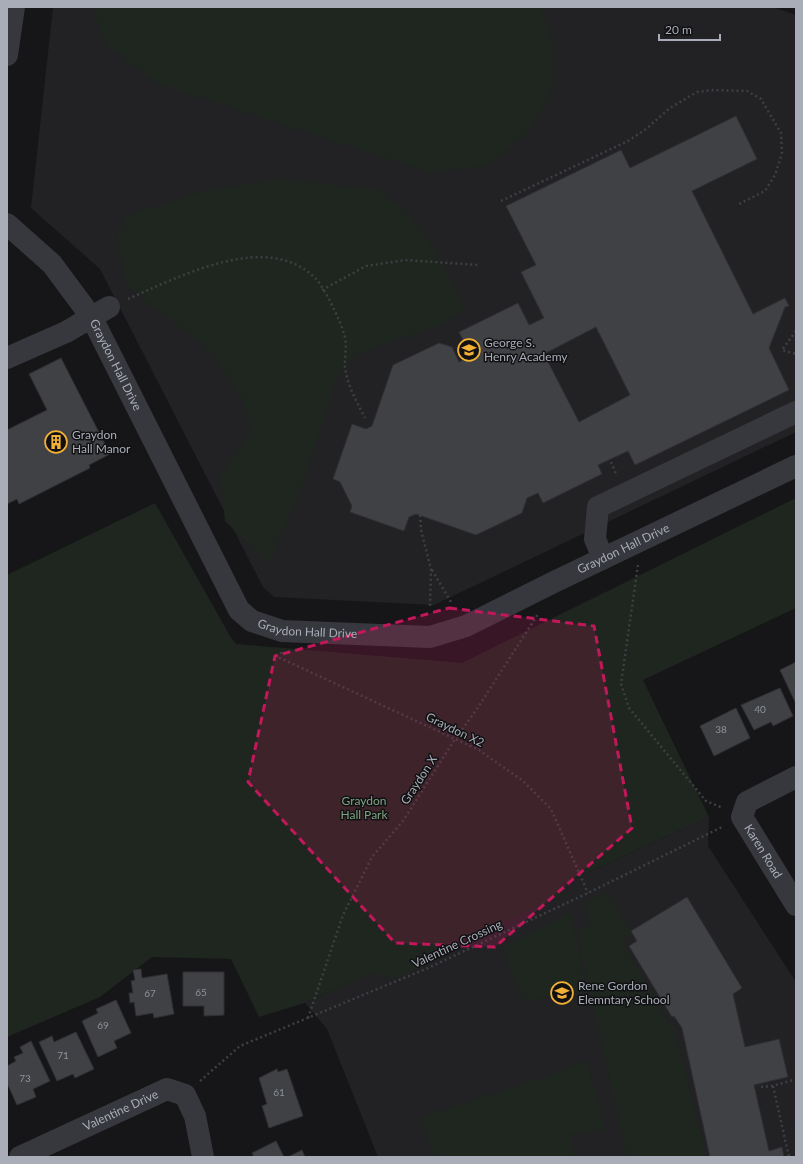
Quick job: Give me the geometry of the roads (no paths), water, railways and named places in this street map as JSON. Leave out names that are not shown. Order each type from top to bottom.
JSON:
[{"type":"street","points":[[7,49],[14,7]]},
{"type":"street","name":"Graydon Hall Drive","points":[[7,224],[52,264],[100,313],[240,610],[252,621],[282,631],[430,637],[466,626],[631,544],[796,466]]},
{"type":"street","points":[[7,358],[100,313]]},
{"type":"street","points":[[603,558],[596,539],[598,507],[796,412]]},
{"type":"street","name":"Karen Road","points":[[796,777],[747,802],[742,817],[796,906]]},
{"type":"street","name":"Valentine Drive","points":[[20,1157],[167,1089],[185,1095],[195,1116],[203,1157]]},
{"type":"place","name":"George S. Henry Academy","points":[[469,350]]},
{"type":"place","name":"Graydon Hall Manor","points":[[56,442]]},
{"type":"place","name":"Rene Gordon Elemntary School","points":[[562,993]]},
{"type":"park label","name":"Graydon Hall Park","points":[[364,808]]}]
